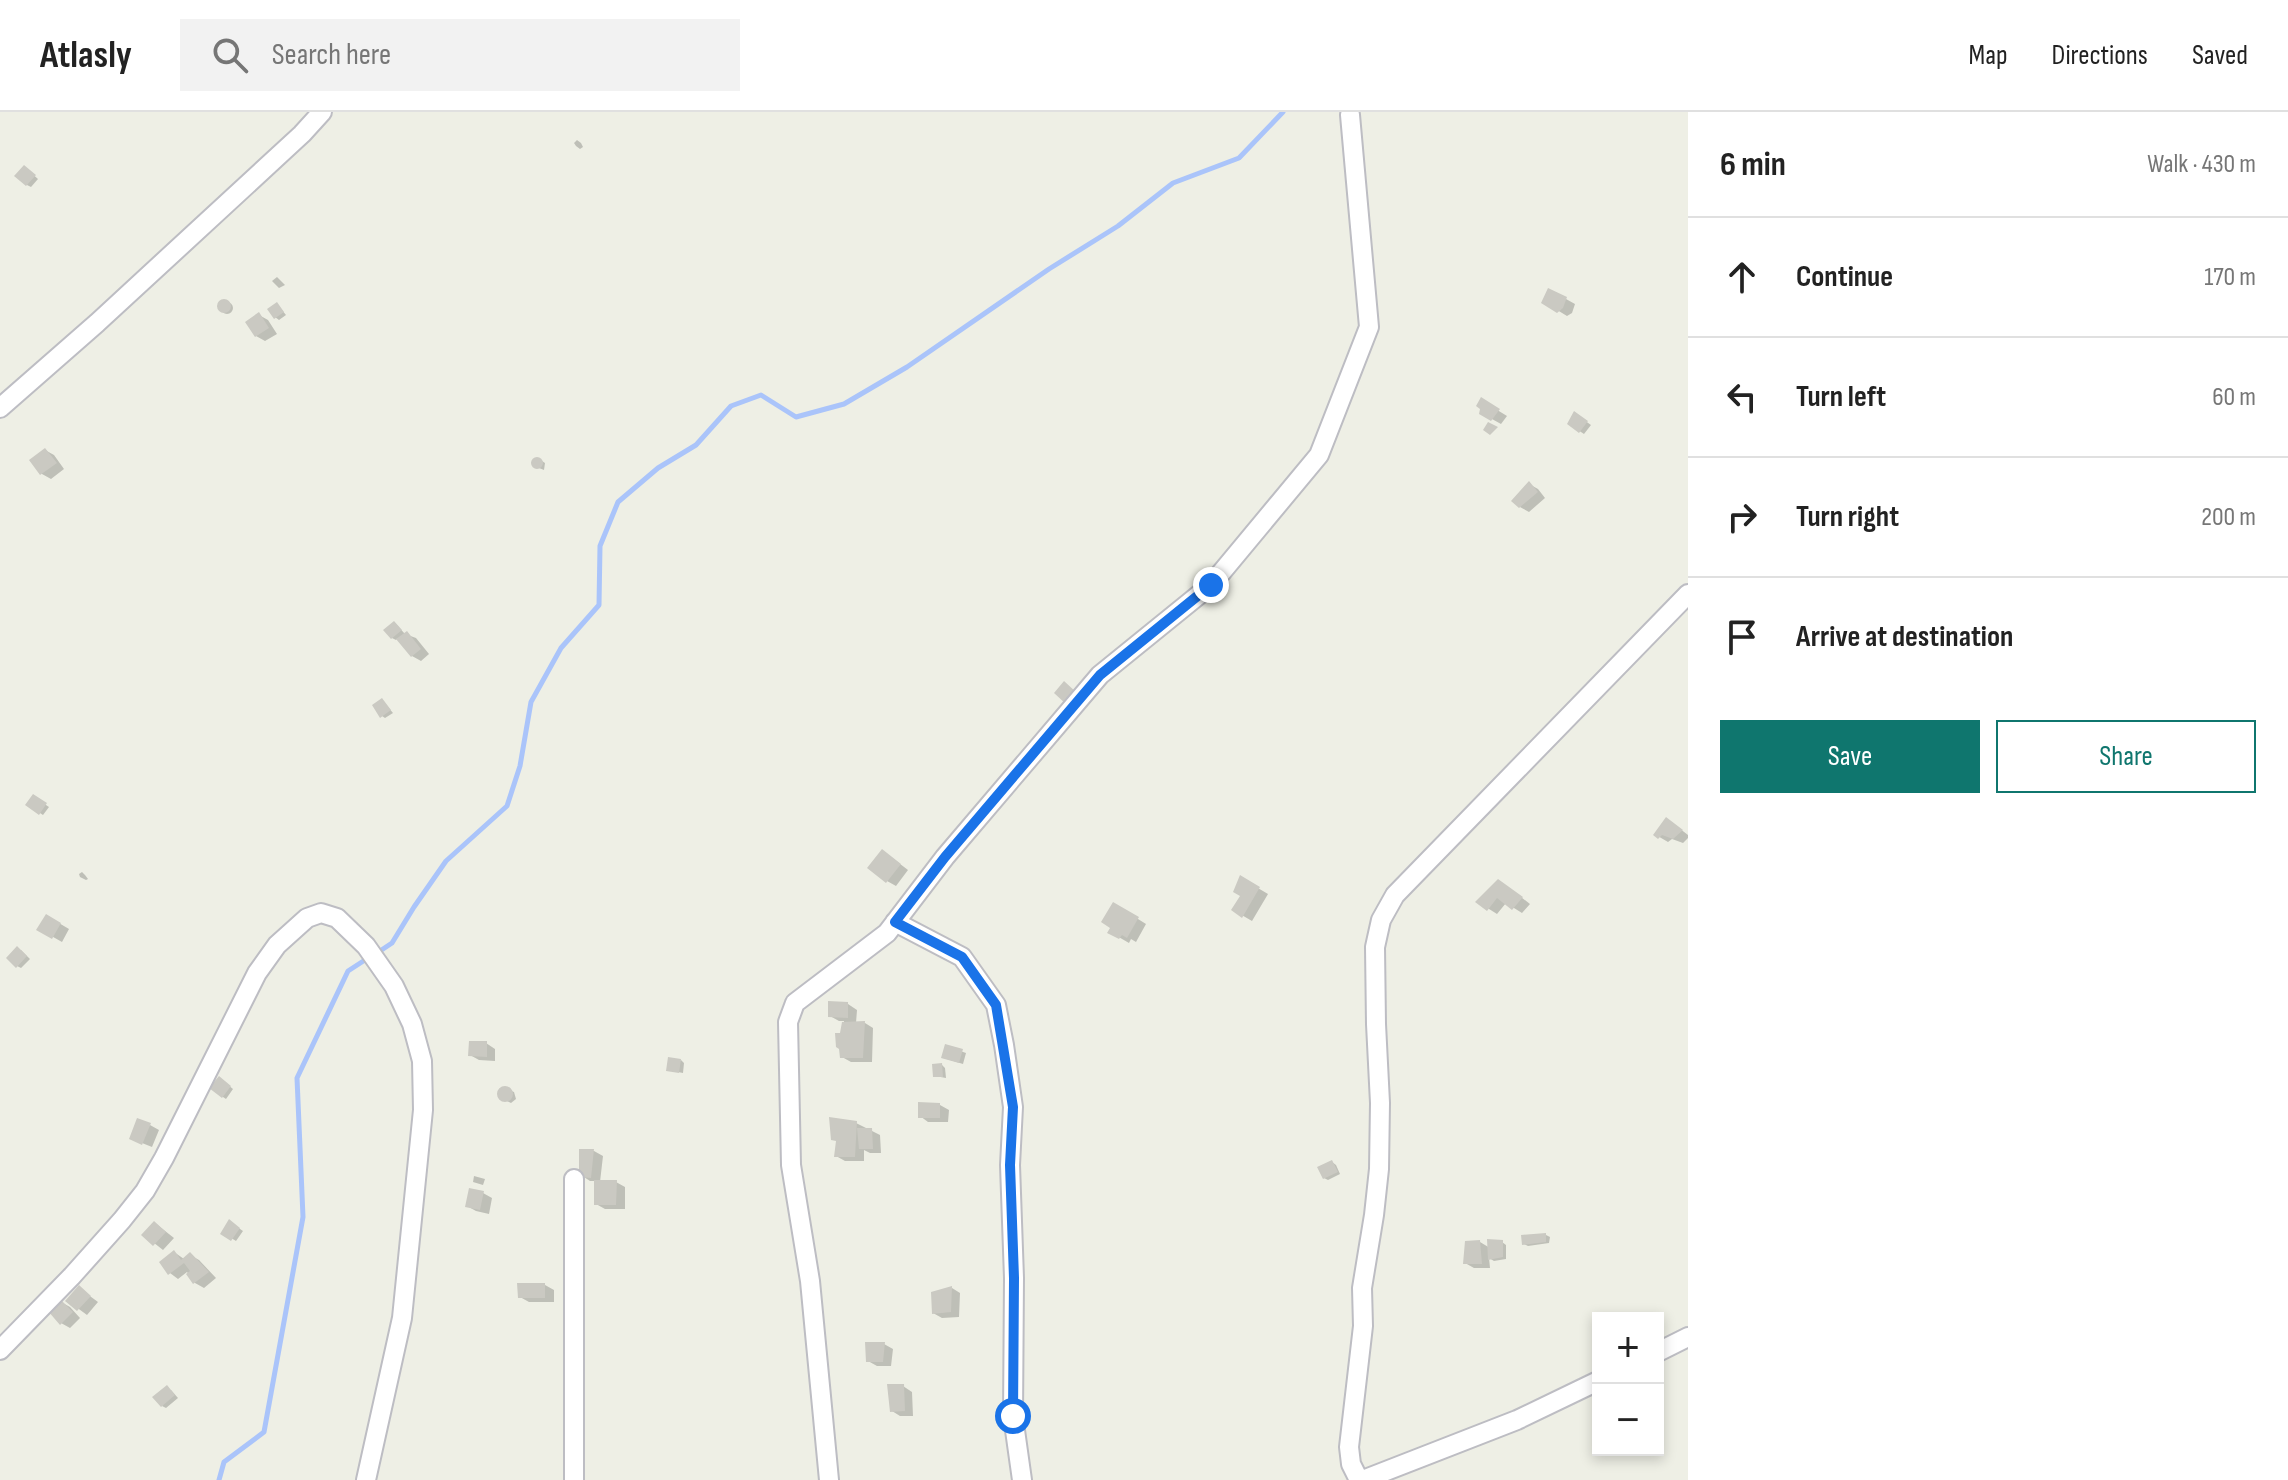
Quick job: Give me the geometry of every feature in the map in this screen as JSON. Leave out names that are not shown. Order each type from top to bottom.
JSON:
[{"type":"street","points":[[0,408],[109,312],[322,112]]},
{"type":"street","points":[[829,1480],[810,1281],[791,1165],[788,1022],[795,1003],[887,933],[945,857],[1100,675],[1211,585],[1319,455],[1369,327],[1350,115]]},
{"type":"street","points":[[1592,1384],[1517,1420],[1361,1480],[1351,1464],[1349,1447],[1363,1326],[1362,1288],[1379,1169],[1375,947],[1381,920],[1395,895],[1688,594]]},
{"type":"street","points":[[0,1350],[72,1276],[145,1191],[257,973],[277,945],[307,918],[321,913],[337,918],[366,946],[394,986],[412,1024],[422,1061],[423,1110],[402,1318],[366,1480]]},
{"type":"street","points":[[895,922],[962,957],[996,1005],[1013,1107],[1010,1165],[1014,1278],[1013,1416],[1022,1480]]},
{"type":"street","points":[[574,1179],[574,1480]]},
{"type":"street","points":[[1664,1349],[1688,1337]]},
{"type":"building","points":[[24,165],[36,175],[26,186],[14,176]]},
{"type":"building","points":[[1548,288],[1567,297],[1563,308],[1557,313],[1541,303]]},
{"type":"building","points":[[224,299],[231,306],[224,313],[217,306]]},
{"type":"building","points":[[277,302],[284,312],[274,319],[267,309]]},
{"type":"building","points":[[259,312],[269,328],[255,337],[245,322]]},
{"type":"building","points":[[1481,397],[1500,409],[1491,421],[1479,414],[1480,409],[1476,406]]},
{"type":"building","points":[[1574,411],[1588,421],[1579,433],[1567,424]]},
{"type":"building","points":[[1488,422],[1498,427],[1490,435],[1483,430]]},
{"type":"building","points":[[45,448],[57,463],[40,475],[29,460]]},
{"type":"building","points":[[537,457],[543,463],[537,469],[531,463]]},
{"type":"building","points":[[1529,481],[1538,492],[1519,508],[1511,501]]},
{"type":"building","points":[[394,621],[402,630],[391,639],[383,630]]},
{"type":"building","points":[[407,631],[421,649],[411,657],[396,639]]},
{"type":"building","points":[[1064,681],[1077,693],[1067,705],[1054,693]]},
{"type":"building","points":[[382,698],[391,710],[380,718],[372,705]]},
{"type":"building","points":[[33,794],[47,803],[39,815],[25,805]]},
{"type":"building","points":[[1666,817],[1683,830],[1673,839],[1662,835],[1658,839],[1653,835]]},
{"type":"building","points":[[882,849],[901,864],[886,883],[867,868]]},
{"type":"building","points":[[1240,875],[1260,887],[1242,918],[1231,910],[1240,896],[1233,892]]},
{"type":"building","points":[[1498,879],[1523,897],[1512,910],[1497,898],[1487,911],[1475,902]]},
{"type":"building","points":[[1113,902],[1139,917],[1127,938],[1122,935],[1119,939],[1107,933],[1110,928],[1101,922]]},
{"type":"building","points":[[46,914],[61,923],[52,939],[36,930]]},
{"type":"building","points":[[17,946],[27,956],[16,968],[6,958]]},
{"type":"building","points":[[828,1001],[848,1002],[848,1018],[828,1017]]},
{"type":"building","points":[[865,1021],[863,1058],[840,1058],[835,1033],[840,1033],[842,1022]]},
{"type":"building","points":[[469,1041],[487,1041],[487,1057],[468,1056]]},
{"type":"building","points":[[945,1044],[963,1049],[959,1063],[941,1058]]},
{"type":"building","points":[[668,1057],[681,1059],[679,1073],[666,1071]]},
{"type":"building","points":[[942,1063],[943,1077],[933,1077],[932,1064]]},
{"type":"building","points":[[219,1076],[231,1086],[222,1098],[209,1088]]},
{"type":"building","points":[[505,1086],[511,1088],[511,1100],[505,1102],[499,1100],[497,1094],[499,1088]]},
{"type":"building","points":[[918,1102],[940,1103],[940,1118],[918,1118]]},
{"type":"building","points":[[829,1117],[857,1121],[855,1157],[834,1157],[836,1141],[831,1140]]},
{"type":"building","points":[[137,1118],[151,1123],[142,1145],[129,1139]]},
{"type":"building","points":[[857,1128],[872,1128],[873,1149],[859,1149]]},
{"type":"building","points":[[579,1149],[594,1149],[591,1178],[579,1177]]},
{"type":"building","points":[[1332,1160],[1338,1172],[1323,1179],[1317,1167]]},
{"type":"building","points":[[594,1180],[617,1180],[616,1205],[594,1205]]},
{"type":"building","points":[[469,1188],[484,1191],[480,1210],[465,1207]]},
{"type":"building","points":[[229,1219],[240,1228],[231,1241],[220,1234]]},
{"type":"building","points":[[154,1221],[166,1232],[153,1246],[141,1235]]},
{"type":"building","points":[[1546,1233],[1546,1242],[1522,1245],[1521,1235]]},
{"type":"building","points":[[1487,1239],[1503,1240],[1503,1257],[1488,1260]]},
{"type":"building","points":[[1480,1240],[1482,1264],[1463,1264],[1465,1241]]},
{"type":"building","points":[[174,1250],[181,1260],[190,1252],[209,1272],[193,1284],[186,1274],[190,1271],[184,1263],[168,1275],[159,1262]]},
{"type":"building","points":[[517,1283],[545,1283],[545,1298],[518,1298]]},
{"type":"building","points":[[79,1285],[91,1296],[77,1311],[65,1301]]},
{"type":"building","points":[[952,1286],[951,1312],[932,1314],[931,1292]]},
{"type":"building","points":[[60,1299],[73,1312],[60,1325],[48,1311]]},
{"type":"building","points":[[865,1342],[885,1342],[883,1362],[866,1362]]},
{"type":"building","points":[[887,1384],[904,1384],[905,1411],[890,1412]]},
{"type":"building","points":[[167,1385],[175,1395],[161,1407],[152,1397]]},
{"type":"waterway","points":[[377,953],[392,943],[446,861],[507,806],[520,766],[531,702],[561,648],[599,605],[600,546],[618,502],[658,468],[696,445],[731,406],[761,395],[796,417],[844,404],[907,367],[1049,269],[1118,226],[1173,183],[1239,158],[1283,112]]},
{"type":"waterway","points":[[219,1480],[224,1462],[264,1432],[303,1217],[297,1078],[348,971],[368,958]]},
{"type":"route","points":[[1013,1416],[1014,1278],[1010,1165],[1013,1107],[996,1005],[962,957],[895,922],[945,857],[1100,675],[1211,585]]}]
